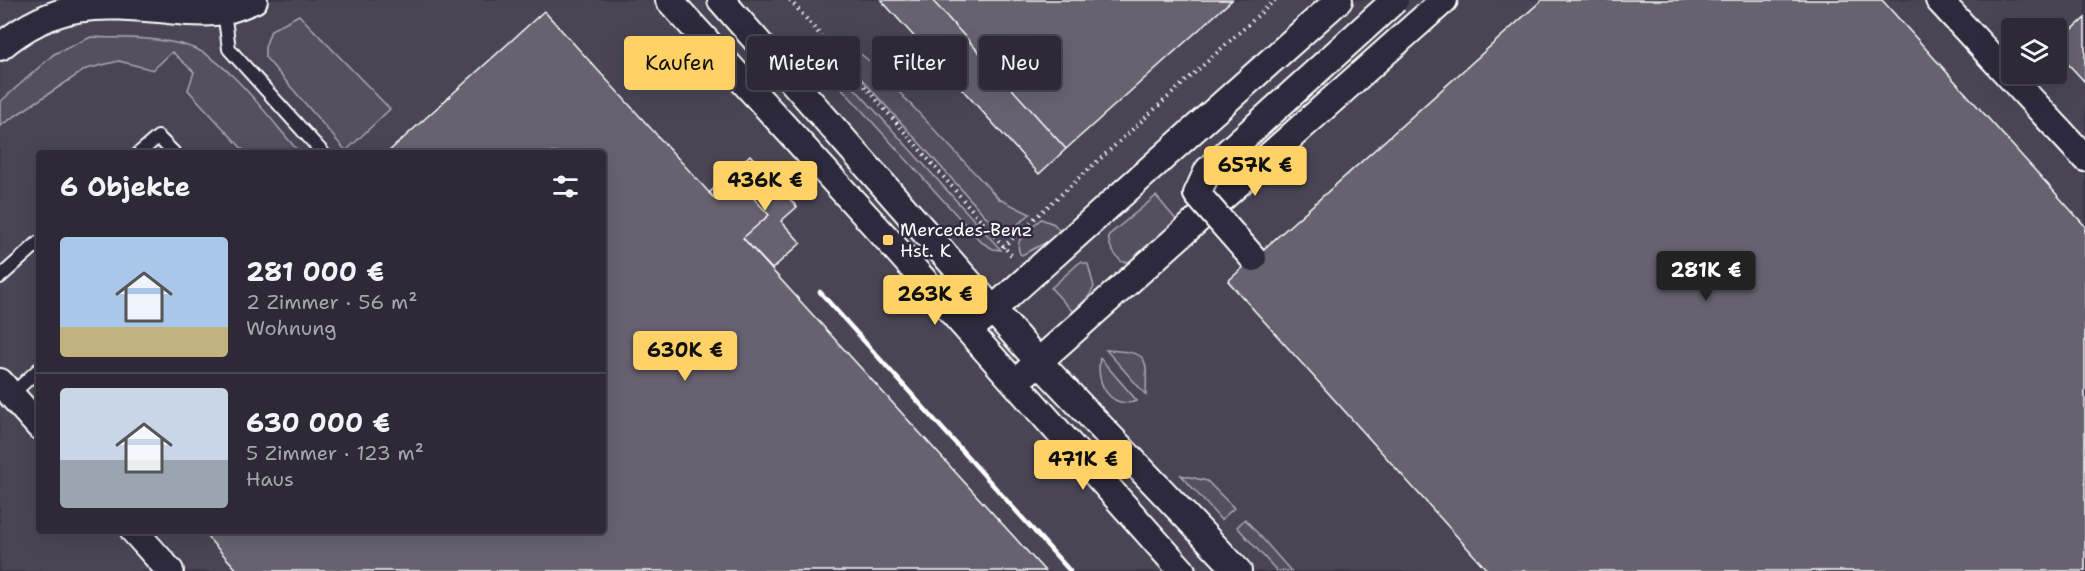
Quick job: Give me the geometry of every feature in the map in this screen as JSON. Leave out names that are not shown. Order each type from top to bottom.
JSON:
[{"type":"street","points":[[0,47],[45,16],[69,8],[104,5],[178,11],[224,11],[254,0]]},
{"type":"street","points":[[669,0],[1016,382],[1182,571]]},
{"type":"street","points":[[721,0],[1038,361],[1238,571]]},
{"type":"street","points":[[969,330],[1339,0]]},
{"type":"street","points":[[1253,258],[1197,194],[1208,170],[1395,0]]},
{"type":"street","points":[[1016,382],[1444,0]]},
{"type":"street","points":[[1939,0],[2085,158]]},
{"type":"street","points":[[6,388],[36,423]]},
{"type":"street","points":[[137,534],[170,571]]},
{"type":"lane","points":[[224,11],[229,49],[320,150]]},
{"type":"lane","points":[[143,150],[158,137],[171,150]]},
{"type":"lane","points":[[0,277],[36,245]]},
{"type":"lane","points":[[6,388],[36,371]]},
{"type":"path","points":[[790,0],[1030,277]]},
{"type":"path","points":[[1003,247],[1275,0]]},
{"type":"shaded area","points":[[0,0],[2085,0],[2085,571],[0,571]]},
{"type":"shaded area","points":[[299,15],[390,109],[345,150],[265,57],[265,47],[271,30]]},
{"type":"shaded area","points":[[91,37],[158,40],[196,49],[237,81],[298,150],[243,150],[188,90],[194,72],[172,52],[153,70],[119,61],[86,69],[0,126],[0,102],[54,54]]},
{"type":"shaded area","points":[[860,54],[872,63],[872,90],[897,90],[999,199],[1030,214],[1008,233],[998,230],[860,77]]},
{"type":"shaded area","points":[[843,90],[856,90],[1001,250],[993,249],[981,242]]},
{"type":"shaded area","points":[[1156,196],[1179,223],[1134,262],[1122,262],[1112,250],[1109,235]]},
{"type":"shaded area","points":[[1041,219],[1054,224],[1059,230],[1058,236],[1020,254],[1018,248],[1021,238]]},
{"type":"shaded area","points":[[1080,262],[1088,264],[1094,287],[1089,296],[1073,312],[1051,288]]},
{"type":"shaded area","points":[[1106,350],[1131,353],[1142,358],[1146,371],[1146,395]]},
{"type":"shaded area","points":[[1100,358],[1137,401],[1127,403],[1119,401],[1106,392],[1100,376]]},
{"type":"shaded area","points":[[1181,475],[1207,481],[1234,508],[1221,520]]},
{"type":"shaded area","points":[[1245,519],[1291,571],[1277,571],[1237,527]]},
{"type":"building","points":[[881,0],[932,0],[964,36],[914,36]]},
{"type":"building","points":[[932,0],[1232,0],[1066,149],[1013,90],[1061,90],[1061,36],[979,36],[979,52],[967,36],[964,36]]},
{"type":"building","points":[[1542,0],[1882,0],[2085,226],[2085,571],[1488,571],[1228,281]]},
{"type":"building","points":[[544,11],[715,199],[736,179],[769,215],[743,238],[1045,571],[238,571],[205,534],[606,534],[606,150],[390,150]]},
{"type":"building","points":[[2085,18],[2085,82],[2067,63],[2067,34]]},
{"type":"building","points":[[967,39],[979,52],[979,90],[1013,90],[1066,149],[1039,174],[963,90],[967,90]]},
{"type":"building","points":[[750,155],[797,207],[781,221],[801,243],[772,269],[743,238],[769,215],[736,179],[715,199],[709,193]]},
{"type":"railway","points":[[820,292],[1070,571]]},
{"type":"place","name":"Mercedes-Benz Hst. K","points":[[888,240]]}]
